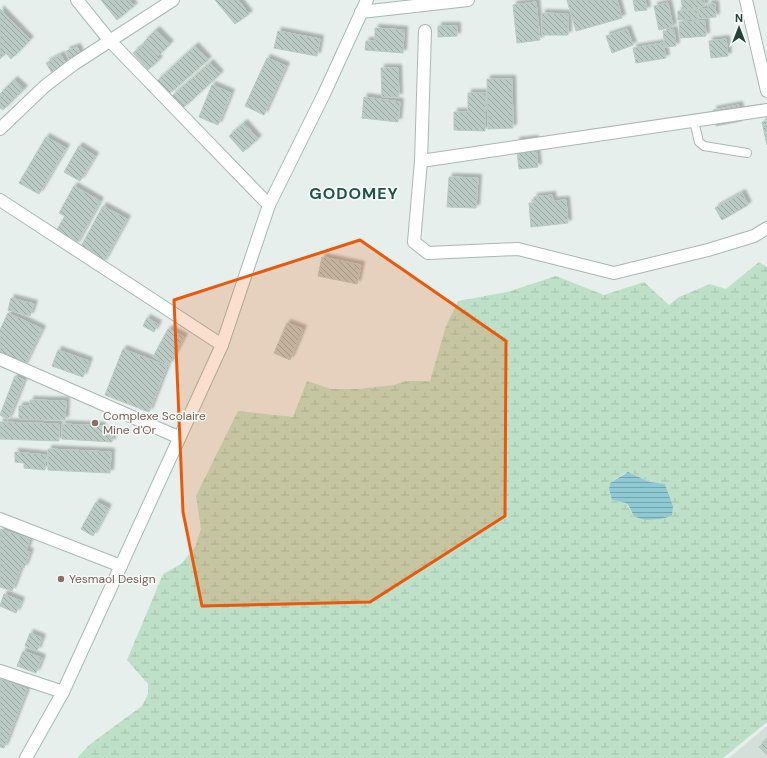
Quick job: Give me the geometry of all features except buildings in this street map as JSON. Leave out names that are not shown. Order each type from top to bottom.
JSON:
[{"type":"street","points":[[77,0],[110,41],[269,205]]},
{"type":"street","points":[[0,129],[45,86],[173,0]]},
{"type":"street","points":[[26,758],[63,692],[178,437],[222,345],[269,205],[324,94],[367,0]]},
{"type":"street","points":[[361,12],[468,0]]},
{"type":"street","points":[[746,0],[767,91]]},
{"type":"street","points":[[424,31],[421,160],[414,242],[428,253],[518,249],[614,273],[748,238],[767,228]]},
{"type":"street","points":[[421,160],[767,110]]},
{"type":"street","points":[[0,200],[222,345]]},
{"type":"street","points":[[0,359],[178,437]]},
{"type":"street","points":[[0,519],[121,566]]},
{"type":"street","points":[[0,671],[63,692]]},
{"type":"lane","points":[[694,120],[699,142],[704,146],[747,153]]},
{"type":"highlighted area","points":[[360,240],[506,341],[505,516],[370,602],[202,606],[183,512],[174,300]]},
{"type":"shaded area","points":[[767,726],[767,758],[729,758]]},
{"type":"green space","points":[[759,262],[767,267],[767,722],[723,758],[77,758],[89,745],[142,706],[148,694],[148,684],[127,660],[163,574],[181,564],[195,547],[201,529],[196,496],[238,411],[293,417],[307,381],[331,389],[358,389],[394,385],[406,381],[430,381],[446,326],[458,301],[507,292],[556,276],[604,295],[644,282],[669,305],[679,297],[710,284],[726,289]],"holes":[[[625,473],[631,473],[650,482],[665,484],[673,506],[632,513],[626,503],[612,500],[609,489],[610,483]]]},
{"type":"water","points":[[628,472],[650,482],[665,484],[673,506],[672,515],[659,519],[648,520],[638,518],[634,515],[626,503],[612,500],[609,489],[610,483]]},
{"type":"place","name":"Complexe Scolaire Mine d'Or","points":[[95,423]]},
{"type":"place","name":"Yesmaol Design","points":[[61,579]]},
{"type":"district","name":"GODOMEY","points":[[354,193]]}]
